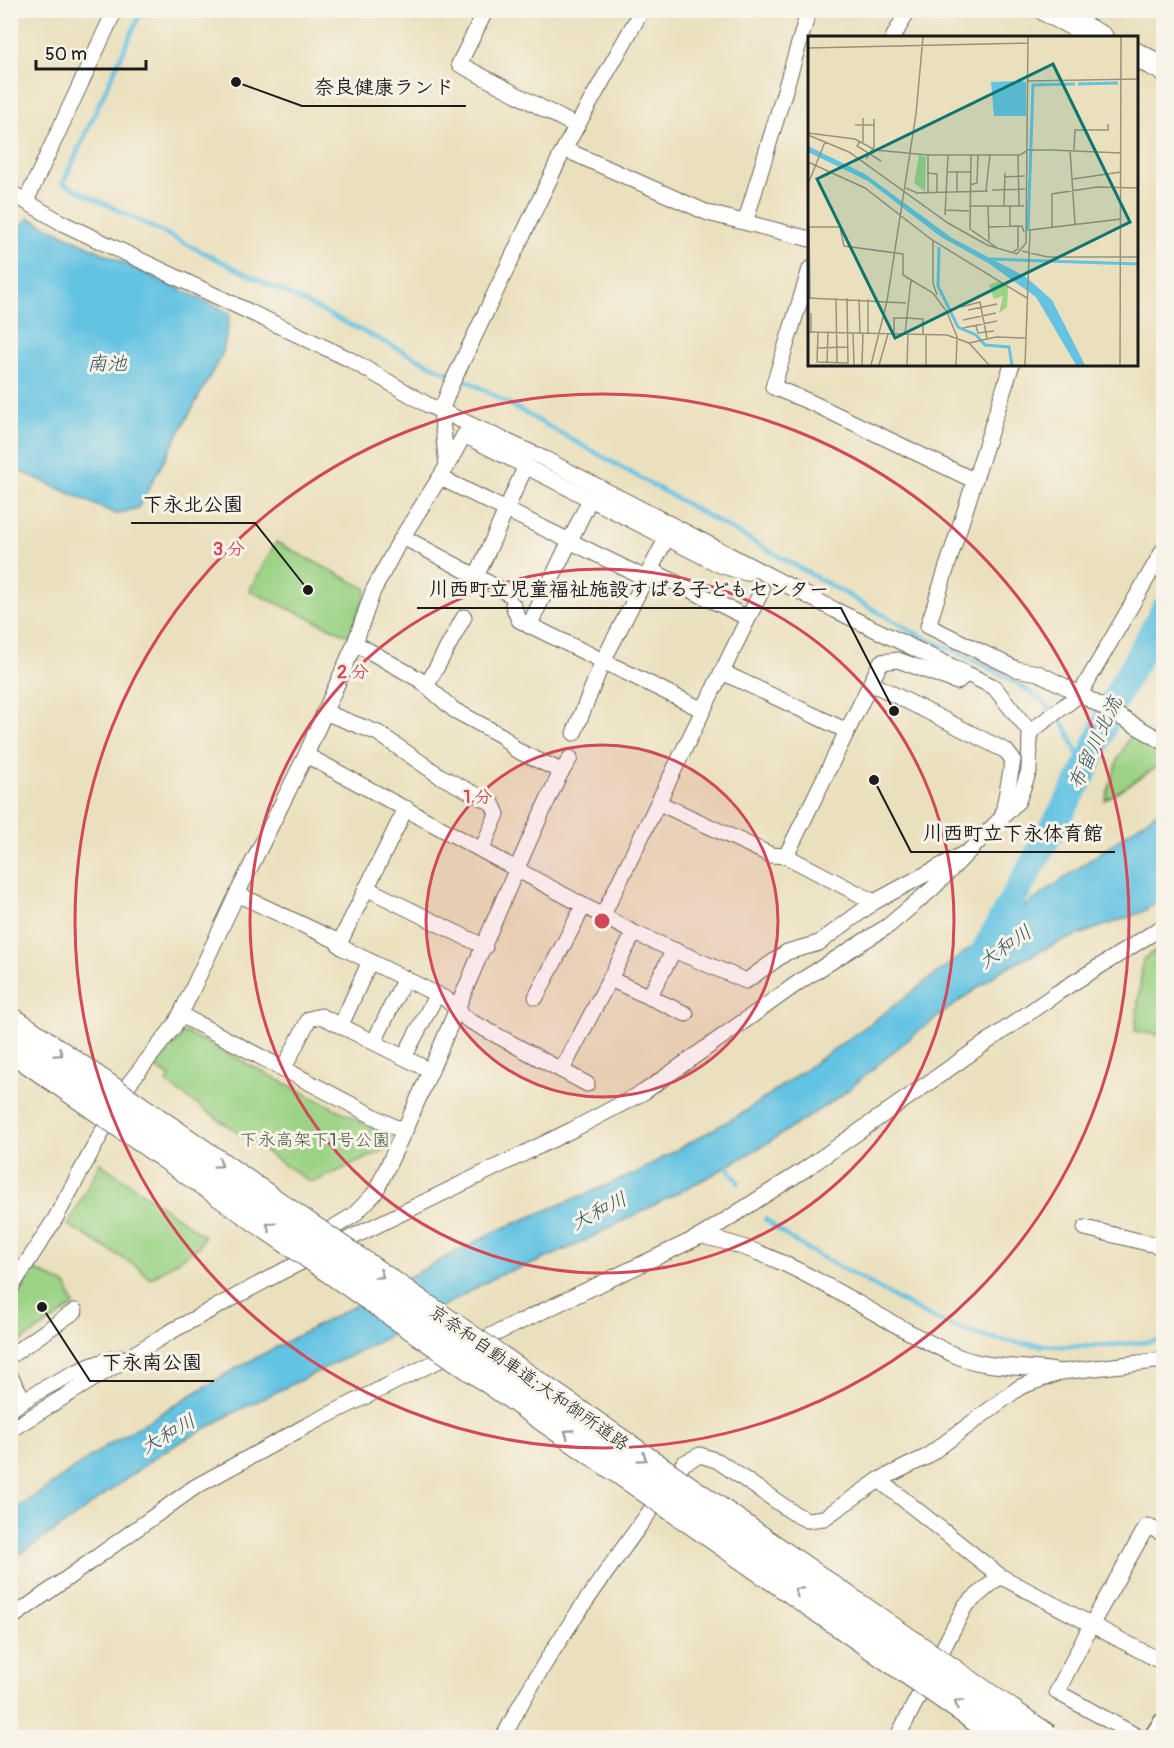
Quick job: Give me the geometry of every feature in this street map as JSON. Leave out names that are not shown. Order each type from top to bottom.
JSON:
[{"type":"highway","points":[[1047,10],[1097,36]]},
{"type":"highway","points":[[1138,56],[1164,69]]},
{"type":"highway","name":"京奈和自動車道;大和御所道路","points":[[10,1020],[1047,1737]]},
{"type":"highway","name":"京奈和自動車道;大和御所道路","points":[[10,1047],[1005,1737]]},
{"type":"main road","points":[[1155,1737],[1164,1724]]},
{"type":"street","points":[[26,201],[115,10]]},
{"type":"street","points":[[486,10],[459,64],[576,126]]},
{"type":"street","points":[[444,472],[442,417],[451,385],[564,148],[642,10]]},
{"type":"street","points":[[746,220],[809,10]]},
{"type":"street","points":[[894,36],[908,10]]},
{"type":"street","points":[[564,148],[708,213],[746,220],[808,238]]},
{"type":"street","points":[[10,192],[62,223],[349,359],[442,417],[464,435],[720,565],[746,573],[755,568]]},
{"type":"street","points":[[808,275],[773,387],[810,402],[973,480]]},
{"type":"street","points":[[1011,366],[928,626],[1014,670],[1038,674],[1085,697],[1164,742]]},
{"type":"street","points":[[442,417],[545,459],[966,674],[996,685],[1036,728]]},
{"type":"street","points":[[10,1289],[55,1219],[98,1134],[127,1086],[180,1015],[306,755],[355,643],[373,591],[464,435]]},
{"type":"street","points":[[473,576],[479,570],[526,466]]},
{"type":"street","points":[[444,472],[507,510],[641,576],[654,572],[748,618]]},
{"type":"street","points":[[529,626],[590,498]]},
{"type":"street","points":[[403,537],[511,599],[519,620],[529,626],[703,710]]},
{"type":"street","points":[[574,733],[603,661],[667,537]]},
{"type":"street","points":[[10,1430],[170,1332],[283,1271],[572,1130],[644,1092],[764,1006],[888,926],[971,851],[1018,801],[1029,771],[1036,728],[1059,709],[1085,697],[1164,549]]},
{"type":"street","points":[[602,917],[762,590]]},
{"type":"street","points":[[427,685],[464,617]]},
{"type":"street","points":[[283,1271],[297,1249],[354,1215],[375,1193],[459,1010],[516,870],[566,765],[516,750],[502,736],[454,710],[427,685],[355,643]]},
{"type":"street","points":[[786,856],[881,662],[898,660],[957,682],[966,674]]},
{"type":"street","points":[[996,685],[1014,670]]},
{"type":"street","points":[[722,672],[847,731]]},
{"type":"street","points":[[871,683],[1006,751],[1013,760],[1002,818]]},
{"type":"street","points":[[324,712],[378,733],[440,776],[492,803],[497,814],[482,849]]},
{"type":"street","points":[[306,755],[482,849],[602,917],[746,981],[787,952],[819,943],[874,902],[951,858],[971,851]]},
{"type":"street","points":[[659,803],[771,855],[786,856],[874,902]]},
{"type":"street","points":[[339,944],[406,808]]},
{"type":"street","points":[[366,888],[484,947]]},
{"type":"street","points":[[237,894],[436,994],[459,1010],[468,1020],[587,1084]]},
{"type":"street","points":[[536,998],[583,907]]},
{"type":"street","points":[[10,1619],[93,1557],[205,1482],[393,1383],[701,1236],[804,1170],[1057,993],[1164,926]]},
{"type":"street","points":[[562,1070],[634,933]]},
{"type":"street","points":[[649,997],[674,950]]},
{"type":"street","points":[[340,1025],[370,961]]},
{"type":"street","points":[[374,1042],[405,978]]},
{"type":"street","points":[[610,980],[686,1014]]},
{"type":"street","points":[[404,1057],[436,994]]},
{"type":"street","points":[[180,1015],[393,1127],[406,1129]]},
{"type":"street","points":[[283,1070],[309,1019],[321,1016],[431,1071]]},
{"type":"street","points":[[1085,1228],[1164,1247]]},
{"type":"street","points":[[701,1236],[729,1241],[784,1265],[960,1358],[1000,1366],[1061,1372],[1118,1368],[1164,1360]]},
{"type":"street","points":[[10,1356],[75,1311]]},
{"type":"street","points":[[10,1410],[24,1400],[98,1362],[127,1358]]},
{"type":"street","points":[[503,1737],[529,1688],[601,1579],[684,1463],[700,1455],[718,1461],[807,1520],[824,1518],[879,1479],[926,1457],[1020,1387],[1061,1372]]},
{"type":"street","points":[[10,1376],[24,1400]]},
{"type":"street","points":[[879,1479],[1000,1576],[1164,1663]]},
{"type":"street","points":[[1140,1737],[1057,1692],[1091,1625],[1147,1526],[1164,1534]]},
{"type":"street","points":[[897,1737],[965,1606],[1000,1576]]},
{"type":"green space","points":[[276,542],[367,589],[349,636],[249,591]]},
{"type":"green space","points":[[1132,733],[1163,751],[1163,763],[1105,800],[1118,759]]},
{"type":"green space","points":[[1163,946],[1163,1036],[1135,1031],[1143,959]]},
{"type":"green space","name":"下永高架下1号公園","points":[[185,1032],[391,1137],[385,1150],[316,1181],[308,1181],[166,1083],[170,1077],[156,1068]]},
{"type":"green space","points":[[100,1163],[204,1236],[199,1247],[150,1279],[139,1268],[68,1225]]},
{"type":"green space","points":[[34,1269],[67,1286],[74,1306],[11,1348],[11,1309]]},
{"type":"water","name":"南池","points":[[29,218],[230,313],[223,352],[138,508],[116,514],[11,467],[11,235]]},
{"type":"water","name":"大和川","points":[[1163,808],[1163,898],[1142,912],[1059,942],[1002,970],[917,1032],[842,1095],[769,1142],[710,1176],[576,1245],[535,1263],[501,1274],[376,1343],[233,1413],[161,1453],[68,1522],[11,1560],[11,1513],[108,1445],[235,1369],[494,1232],[634,1174],[746,1111],[871,1023],[1031,902]]},
{"type":"waterway","points":[[142,10],[63,183],[441,370],[470,382],[924,638],[1020,685],[1037,697],[1064,725],[1084,772]]},
{"type":"waterway","name":"布留川北流","points":[[979,960],[1084,772],[1118,693],[1164,610]]},
{"type":"waterway","points":[[723,1161],[739,1183]]},
{"type":"waterway","points":[[765,1219],[814,1253],[924,1313],[960,1329],[1010,1342],[1035,1345],[1113,1345],[1164,1340]]},
{"type":"place","name":"奈良健康ランド","points":[[236,82]]},
{"type":"place","name":"下永北公園","points":[[308,590]]},
{"type":"place","name":"川西町立児童福祉施設すばる子どもセンター","points":[[894,711]]},
{"type":"place","name":"川西町立下永体育館","points":[[874,780]]},
{"type":"place","name":"下永南公園","points":[[42,1307]]}]
